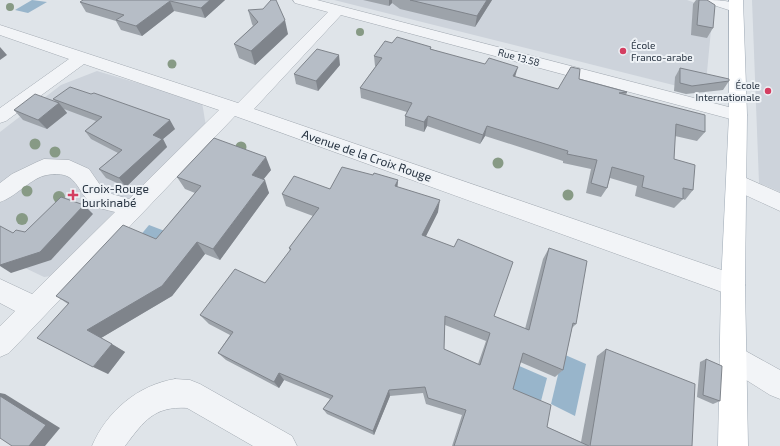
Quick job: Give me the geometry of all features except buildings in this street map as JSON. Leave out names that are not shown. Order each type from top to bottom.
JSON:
[{"type":"main road","points":[[733,446],[733,285],[738,115],[735,4]]},
{"type":"street","name":"Rue 13.58","points":[[300,0],[738,115]]},
{"type":"street","points":[[712,0],[735,4]]},
{"type":"street","points":[[0,344],[133,210],[338,10]]},
{"type":"street","name":"Avenue de la Croix Rouge","points":[[0,30],[236,109],[733,285]]},
{"type":"street","points":[[0,117],[82,57]]},
{"type":"street","points":[[0,194],[19,180],[44,167],[69,168],[82,175],[98,198],[133,210]]},
{"type":"street","points":[[737,182],[780,202]]},
{"type":"street","points":[[0,290],[35,309]]},
{"type":"street","points":[[733,357],[780,385]]},
{"type":"street","points":[[107,446],[135,410],[148,400],[163,394],[177,392],[190,394],[282,446]]},
{"type":"shaded area","name":"École Franco-arabe","points":[[334,0],[687,0],[713,9],[705,93]]},
{"type":"shaded area","name":"École Internationale","points":[[752,0],[780,0],[780,192],[759,183]]},
{"type":"shaded area","name":"Croix-Rouge burkinabé","points":[[97,71],[202,102],[207,133],[69,274],[44,277],[0,256],[0,132],[61,85]]},
{"type":"water","points":[[32,0],[47,2],[28,13],[15,10]]},
{"type":"water","points":[[149,225],[170,233],[161,246],[139,237]]},
{"type":"water","points":[[563,354],[586,364],[575,416],[551,404]]},
{"type":"water","points":[[517,365],[547,378],[541,401],[511,389]]},
{"type":"place","name":"École Franco-arabe","points":[[623,51]]},
{"type":"place","name":"École Internationale","points":[[768,91]]},
{"type":"place","name":"Croix-Rouge burkinabé","points":[[73,195]]}]
